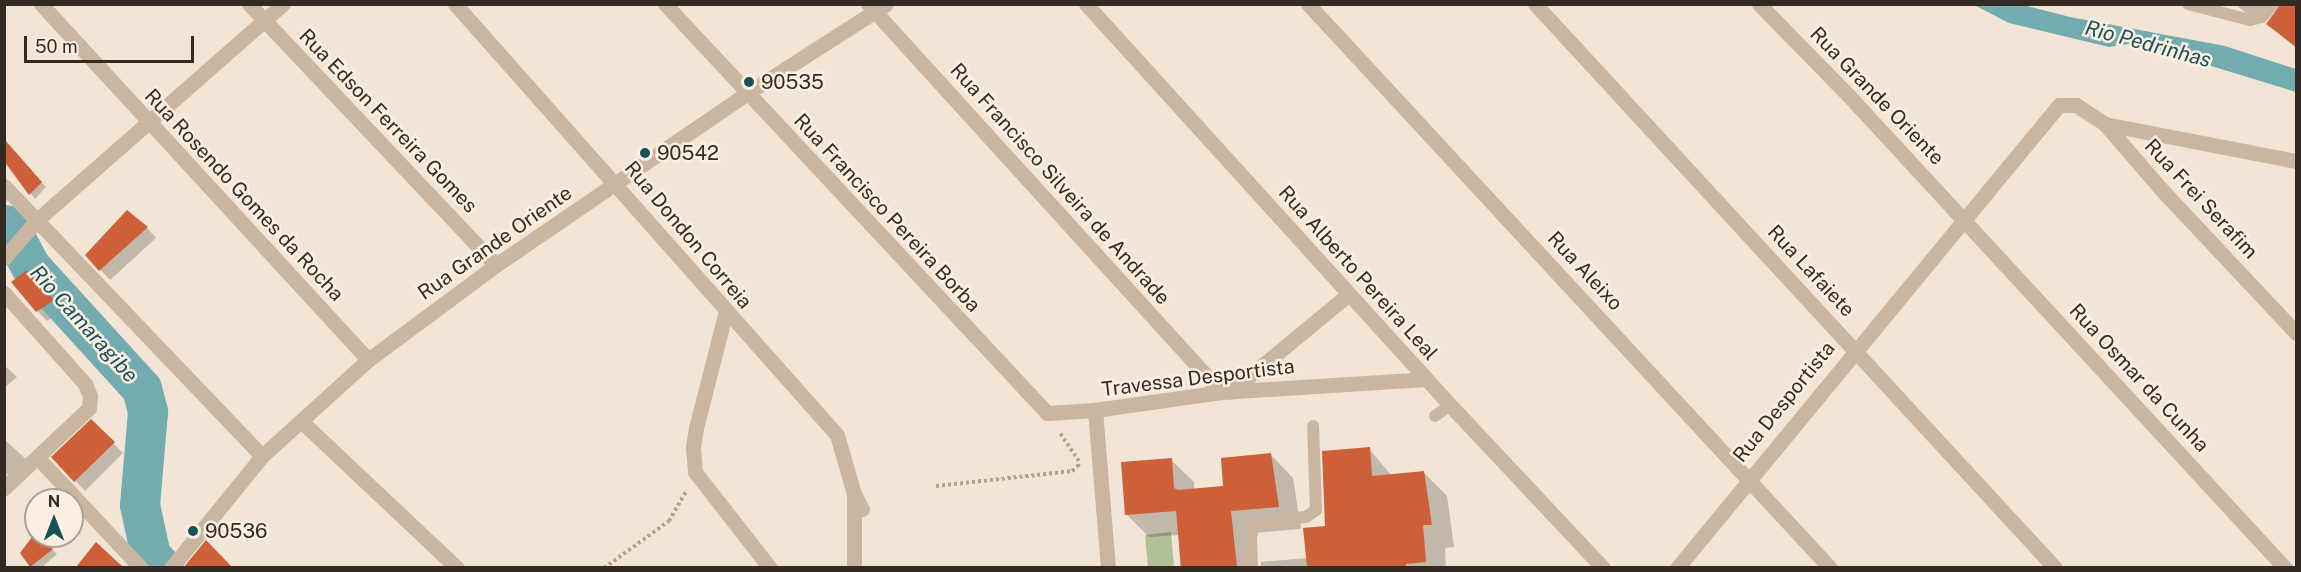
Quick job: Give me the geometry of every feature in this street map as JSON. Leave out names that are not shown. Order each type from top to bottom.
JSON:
[{"type":"street","name":"Rua Rosendo Gomes da Rocha","points":[[40,4],[368,360]]},
{"type":"street","name":"Rua Edson Ferreira Gomes","points":[[249,4],[496,265]]},
{"type":"street","points":[[9,253],[25,234],[33,215],[148,123],[283,4]]},
{"type":"street","name":"Rua Dondon Correia","points":[[455,4],[617,183],[726,311],[837,435],[854,494],[862,509]]},
{"type":"street","name":"Rua Francisco Pereira Borba","points":[[665,4],[746,94],[1047,413]]},
{"type":"street","name":"Rua Alberto Pereira Leal","points":[[1086,4],[1426,379],[1604,567]]},
{"type":"street","name":"Rua Aleixo","points":[[1308,4],[1830,567]]},
{"type":"street","name":"Rua Lafaiete","points":[[1535,4],[2055,567]]},
{"type":"street","name":"Rua Grande Oriente","points":[[1759,4],[1963,218]]},
{"type":"street","name":"Rua Grande Oriente","points":[[174,564],[262,456],[368,360],[496,265],[876,6]]},
{"type":"street","name":"Rua Francisco Silveira de Andrade","points":[[876,6],[1225,392]]},
{"type":"street","name":"Rua Desportista","points":[[1677,567],[2052,110],[2067,103]]},
{"type":"street","name":"Rua Frei Serafim","points":[[2067,103],[2105,124],[2160,188],[2296,333]]},
{"type":"street","points":[[2105,124],[2296,162]]},
{"type":"street","points":[[4,186],[262,456]]},
{"type":"street","points":[[4,205],[33,215]]},
{"type":"street","name":"Rua Osmar da Cunha","points":[[1963,218],[2285,567]]},
{"type":"street","points":[[4,293],[85,384],[90,396],[89,408],[4,488]]},
{"type":"street","points":[[1225,392],[1348,294]]},
{"type":"street","points":[[726,311],[696,428],[695,472],[770,567]]},
{"type":"street","name":"Travessa Desportista","points":[[1108,567],[1095,410],[1225,392],[1426,379]]},
{"type":"street","points":[[1047,413],[1095,410]]},
{"type":"street","points":[[301,421],[457,567]]},
{"type":"street","points":[[38,458],[141,567]]},
{"type":"street","points":[[854,494],[854,567]]},
{"type":"lane","points":[[2188,4],[2250,21],[2262,17],[2274,4]]},
{"type":"lane","points":[[1434,416],[1450,405]]},
{"type":"lane","points":[[1252,567],[1251,536],[1256,523],[1306,517],[1316,510],[1313,426]]},
{"type":"path","points":[[936,486],[1078,467],[1079,461],[1047,413]]},
{"type":"path","points":[[604,567],[669,521],[695,472]]},
{"type":"green space","points":[[1171,532],[1174,567],[1148,567],[1145,535]]},
{"type":"water","name":"Rio Pedrinhas","points":[[1974,5],[2023,5],[2070,17],[2225,46],[2296,69],[2296,92],[2136,43],[2109,47],[2009,23]]},
{"type":"building","points":[[2281,4],[2296,4],[2296,47],[2266,24]]},
{"type":"building","points":[[5,140],[42,182],[29,195],[4,161]]},
{"type":"building","points":[[127,210],[148,227],[99,271],[85,255]]},
{"type":"building","points":[[27,270],[54,300],[36,312],[11,282]]},
{"type":"building","points":[[91,419],[115,442],[74,482],[51,457]]},
{"type":"building","points":[[1370,447],[1372,476],[1424,471],[1432,525],[1423,525],[1426,562],[1406,564],[1406,567],[1307,567],[1303,528],[1325,526],[1322,451]]},
{"type":"building","points":[[1271,453],[1279,507],[1231,511],[1237,567],[1181,567],[1176,511],[1125,515],[1121,462],[1172,458],[1174,488],[1178,490],[1223,486],[1221,458]]},
{"type":"building","points":[[206,540],[232,567],[184,567]]},
{"type":"building","points":[[96,542],[123,567],[76,567]]},
{"type":"building","points":[[24,548],[53,549],[30,567],[20,553]]},
{"type":"waterway","name":"Rio Camaragibe","points":[[4,225],[9,226],[31,267],[142,389],[148,412],[140,505],[151,556],[163,568]]},
{"type":"place","name":"90535","points":[[749,82]]},
{"type":"place","name":"90542","points":[[645,153]]},
{"type":"place","name":"90536","points":[[193,531]]}]
